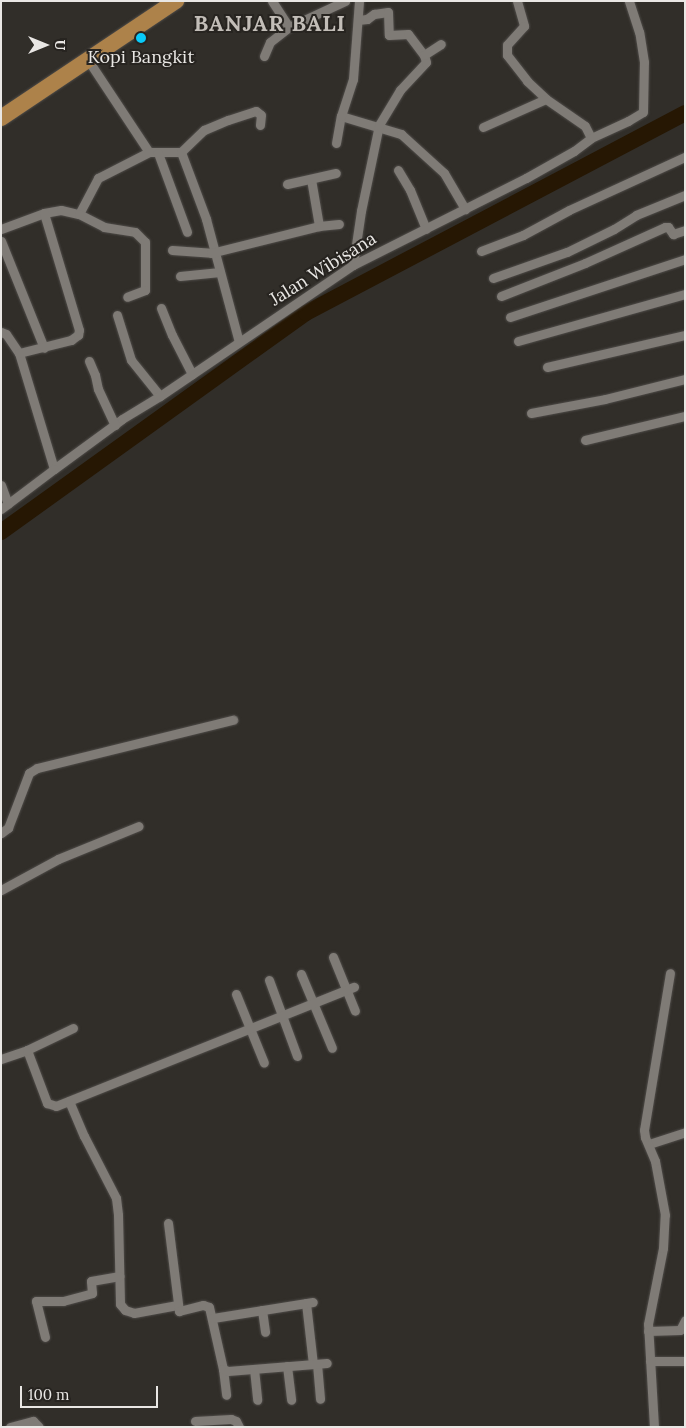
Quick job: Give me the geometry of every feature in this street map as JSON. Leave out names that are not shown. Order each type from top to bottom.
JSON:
[{"type":"highway","points":[[1,118],[88,60],[156,7],[176,1]]},
{"type":"street","points":[[272,1],[289,27]]},
{"type":"street","points":[[264,56],[270,42],[289,27],[346,1]]},
{"type":"street","points":[[517,1],[524,26],[507,46],[507,55],[527,81],[546,99],[585,126],[591,138]]},
{"type":"street","name":"Jalan Wibisana","points":[[5,506],[54,468],[115,425],[353,265],[526,178],[574,151],[591,138],[628,122],[643,112],[645,107],[644,62],[639,32],[629,1]]},
{"type":"street","points":[[336,143],[341,116],[353,79],[360,2]]},
{"type":"street","points":[[353,265],[361,211],[379,125],[400,90],[426,62],[424,55],[408,34],[389,35],[388,12],[374,14],[366,20],[358,20]]},
{"type":"street","points":[[424,55],[441,44]]},
{"type":"street","points":[[88,60],[154,152],[187,232]]},
{"type":"street","points":[[483,127],[546,99]]},
{"type":"street","points":[[79,214],[98,178],[154,152],[182,152],[204,130],[228,120],[256,111],[261,115],[260,125]]},
{"type":"street","points":[[341,116],[379,125],[400,134],[444,173],[465,208]]},
{"type":"street","points":[[182,152],[216,251],[239,342]]},
{"type":"street","points":[[481,251],[523,235],[569,210],[685,157]]},
{"type":"street","points":[[398,170],[410,190],[426,229]]},
{"type":"street","points":[[286,184],[336,173]]},
{"type":"street","points":[[311,179],[319,226]]},
{"type":"street","points":[[493,278],[567,252],[614,229],[636,215],[685,196]]},
{"type":"street","points":[[1,229],[44,213],[71,211],[104,227],[133,231],[143,239],[145,292],[127,297]]},
{"type":"street","points":[[19,354],[76,338],[79,330],[44,213]]},
{"type":"street","points":[[172,250],[204,254],[319,226],[339,224]]},
{"type":"street","points":[[501,296],[585,263],[665,227],[668,227],[673,234],[685,230]]},
{"type":"street","points":[[1,241],[44,348]]},
{"type":"street","points":[[510,317],[685,259]]},
{"type":"street","points":[[180,276],[220,272]]},
{"type":"street","points":[[518,342],[685,294]]},
{"type":"street","points":[[161,308],[172,335],[192,374]]},
{"type":"street","points":[[117,315],[131,360],[160,396]]},
{"type":"street","points":[[1,332],[6,334],[19,354],[54,468]]},
{"type":"street","points":[[547,367],[685,335]]},
{"type":"street","points":[[89,361],[95,373],[98,389],[115,425]]},
{"type":"street","points":[[531,413],[605,399],[685,379]]},
{"type":"street","points":[[585,440],[685,416]]},
{"type":"street","points":[[1,485],[5,506]]},
{"type":"street","points":[[1,834],[8,828],[29,773],[37,768],[233,720]]},
{"type":"street","points":[[1,890],[58,859],[139,826]]},
{"type":"street","points":[[333,957],[350,988],[355,1011]]},
{"type":"street","points":[[654,1427],[648,1331],[651,1302],[665,1234],[663,1201],[655,1161],[644,1130],[670,973]]},
{"type":"street","points":[[301,974],[332,1048]]},
{"type":"street","points":[[268,980],[297,1056]]},
{"type":"street","points":[[26,1050],[47,1103],[56,1106],[350,988]]},
{"type":"street","points":[[236,994],[264,1063]]},
{"type":"street","points":[[1,1059],[26,1050],[73,1028]]},
{"type":"street","points":[[69,1101],[92,1152],[116,1198],[120,1304],[125,1310],[134,1313],[177,1305]]},
{"type":"street","points":[[649,1144],[685,1132]]},
{"type":"street","points":[[168,1223],[179,1311],[208,1305],[213,1318],[226,1395]]},
{"type":"street","points":[[45,1337],[36,1301],[63,1301],[92,1293],[91,1281],[120,1276]]},
{"type":"street","points":[[213,1318],[310,1303],[320,1399]]},
{"type":"street","points":[[262,1310],[265,1332]]},
{"type":"street","points":[[648,1331],[680,1330],[685,1320]]},
{"type":"street","points":[[650,1361],[685,1362]]},
{"type":"street","points":[[223,1369],[228,1371],[327,1363]]},
{"type":"street","points":[[287,1366],[291,1400]]},
{"type":"street","points":[[254,1369],[257,1400]]},
{"type":"street","points":[[195,1421],[232,1419],[236,1421],[239,1427]]},
{"type":"street","points":[[10,1427],[33,1421],[39,1427]]},
{"type":"waterway","points":[[1,532],[306,313],[685,113]]},
{"type":"place","name":"Kopi Bangkit","points":[[141,38]]},
{"type":"district","name":"BANJAR BALI","points":[[270,24]]}]
